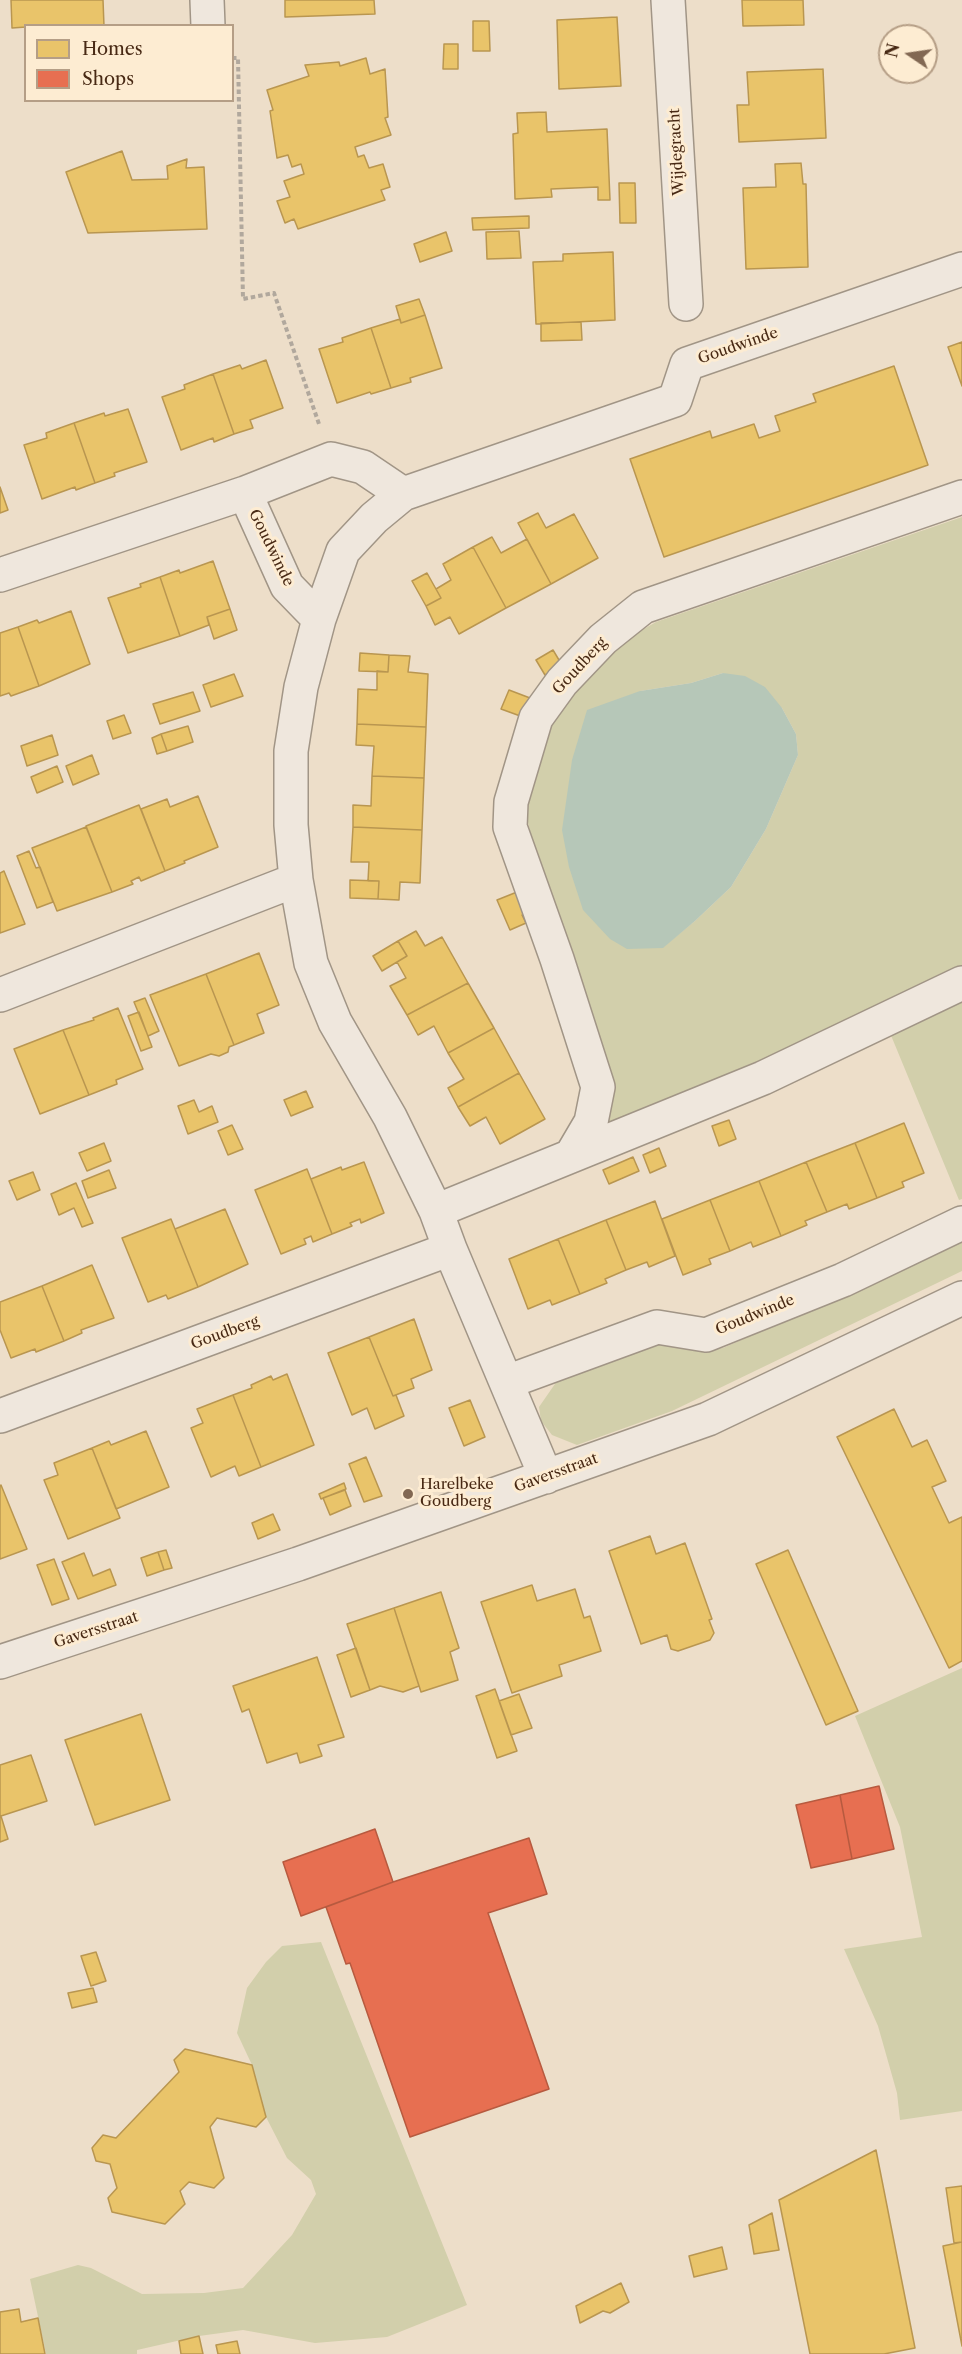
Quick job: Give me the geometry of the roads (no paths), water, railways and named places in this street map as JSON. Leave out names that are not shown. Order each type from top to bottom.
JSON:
[{"type":"street","points":[[207,0],[208,24]]},
{"type":"street","name":"Wijdegracht","points":[[668,0],[686,304]]},
{"type":"street","name":"Goudwinde","points":[[245,493],[287,586],[319,619],[343,551],[374,518],[403,494],[675,400],[687,364],[962,269]]},
{"type":"street","name":"Goudwinde","points":[[0,574],[245,493],[331,459],[363,467],[403,494]]},
{"type":"street","name":"Goudberg","points":[[571,1156],[591,1122],[598,1086],[557,959],[510,827],[511,802],[536,718],[570,673],[603,639],[644,607],[962,497]]},
{"type":"street","points":[[319,619],[301,687],[291,751],[291,825],[296,880],[311,963],[335,1022],[390,1117],[436,1211],[546,1477]]},
{"type":"street","points":[[0,995],[296,880]]},
{"type":"street","points":[[436,1211],[763,1078],[962,983]]},
{"type":"street","name":"Goudwinde","points":[[507,1382],[657,1327],[706,1335],[843,1280],[962,1223]]},
{"type":"street","name":"Goudberg","points":[[0,1416],[450,1249]]},
{"type":"street","name":"Gaversstraat","points":[[0,1662],[298,1564],[708,1419],[962,1298]]},
{"type":"place","name":"Harelbeke Goudberg","points":[[408,1494]]}]
